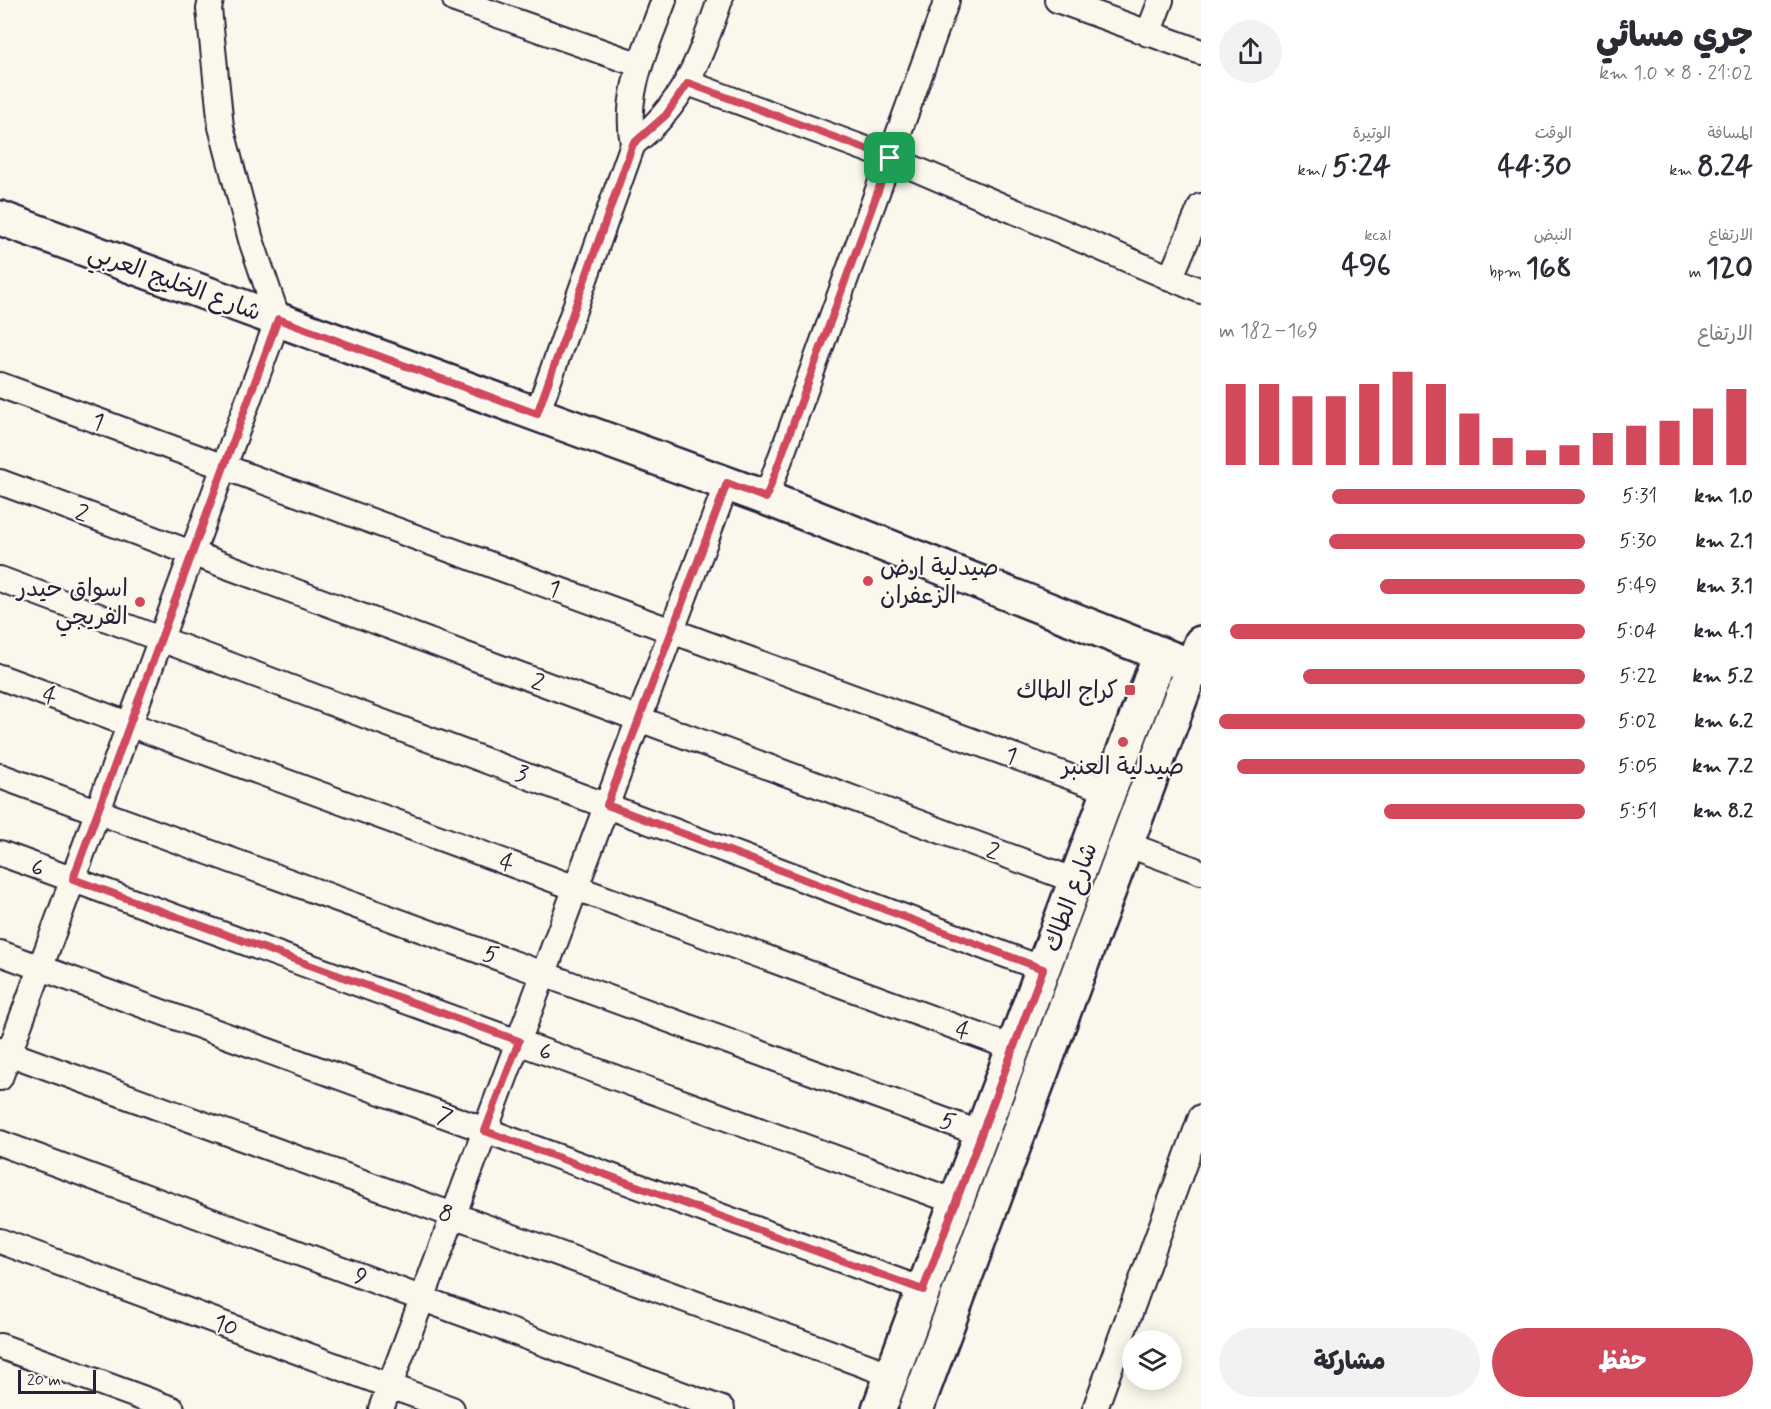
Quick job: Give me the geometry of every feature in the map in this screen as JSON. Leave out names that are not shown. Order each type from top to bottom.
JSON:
[{"type":"main road","name":"شارع الخليج العربي","points":[[0,218],[727,483],[1160,654],[1198,660]]},
{"type":"main road","name":"شارع الطاك","points":[[879,1409],[1160,654]]},
{"type":"main road","name":"شارع الطاك","points":[[916,1409],[1126,844],[1198,660]]},
{"type":"street","points":[[0,1078],[5,1052],[40,968],[278,319],[251,240],[220,127],[209,9],[212,0]]},
{"type":"street","points":[[455,0],[640,65]]},
{"type":"street","points":[[537,414],[633,144],[629,104],[640,65],[664,0]]},
{"type":"street","points":[[633,144],[666,115],[688,83],[720,0]]},
{"type":"street","points":[[766,498],[948,0]]},
{"type":"street","points":[[1057,0],[1201,52]]},
{"type":"street","points":[[1148,34],[1161,0]]},
{"type":"street","points":[[688,83],[890,158],[1201,291]]},
{"type":"street","points":[[1170,279],[1201,206]]},
{"type":"street","name":"1","points":[[0,385],[1109,791]]},
{"type":"street","name":"2","points":[[0,482],[1076,881]]},
{"type":"street","points":[[381,1409],[727,483]]},
{"type":"street","name":"3","points":[[0,579],[1043,969]]},
{"type":"street","name":"4","points":[[0,677],[1013,1048]]},
{"type":"street","name":"5","points":[[0,776],[982,1134]]},
{"type":"street","points":[[1126,844],[1201,872]]},
{"type":"street","name":"6","points":[[0,853],[956,1202]]},
{"type":"street","name":"7","points":[[0,953],[923,1290]]},
{"type":"street","name":"8","points":[[5,1052],[891,1375]]},
{"type":"street","points":[[1095,1409],[1201,1117]]},
{"type":"street","name":"9","points":[[0,1143],[722,1409]]},
{"type":"street","name":"10","points":[[0,1241],[452,1409]]},
{"type":"street","points":[[0,1346],[172,1409]]},
{"type":"place","name":"صيدلية ارض الزعفران","points":[[868,581]]},
{"type":"place","name":"اسواق حيدر الفريجي","points":[[140,602]]},
{"type":"place","name":"كراج الطاك","points":[[1130,690]]},
{"type":"place","name":"صيدلية العنبر","points":[[1123,742]]},
{"type":"route","points":[[688,83],[890,158],[766,498],[727,483],[607,805],[1043,969],[923,1290],[485,1131],[519,1041],[73,879],[278,319],[537,414],[633,144],[666,115],[688,83]]}]
